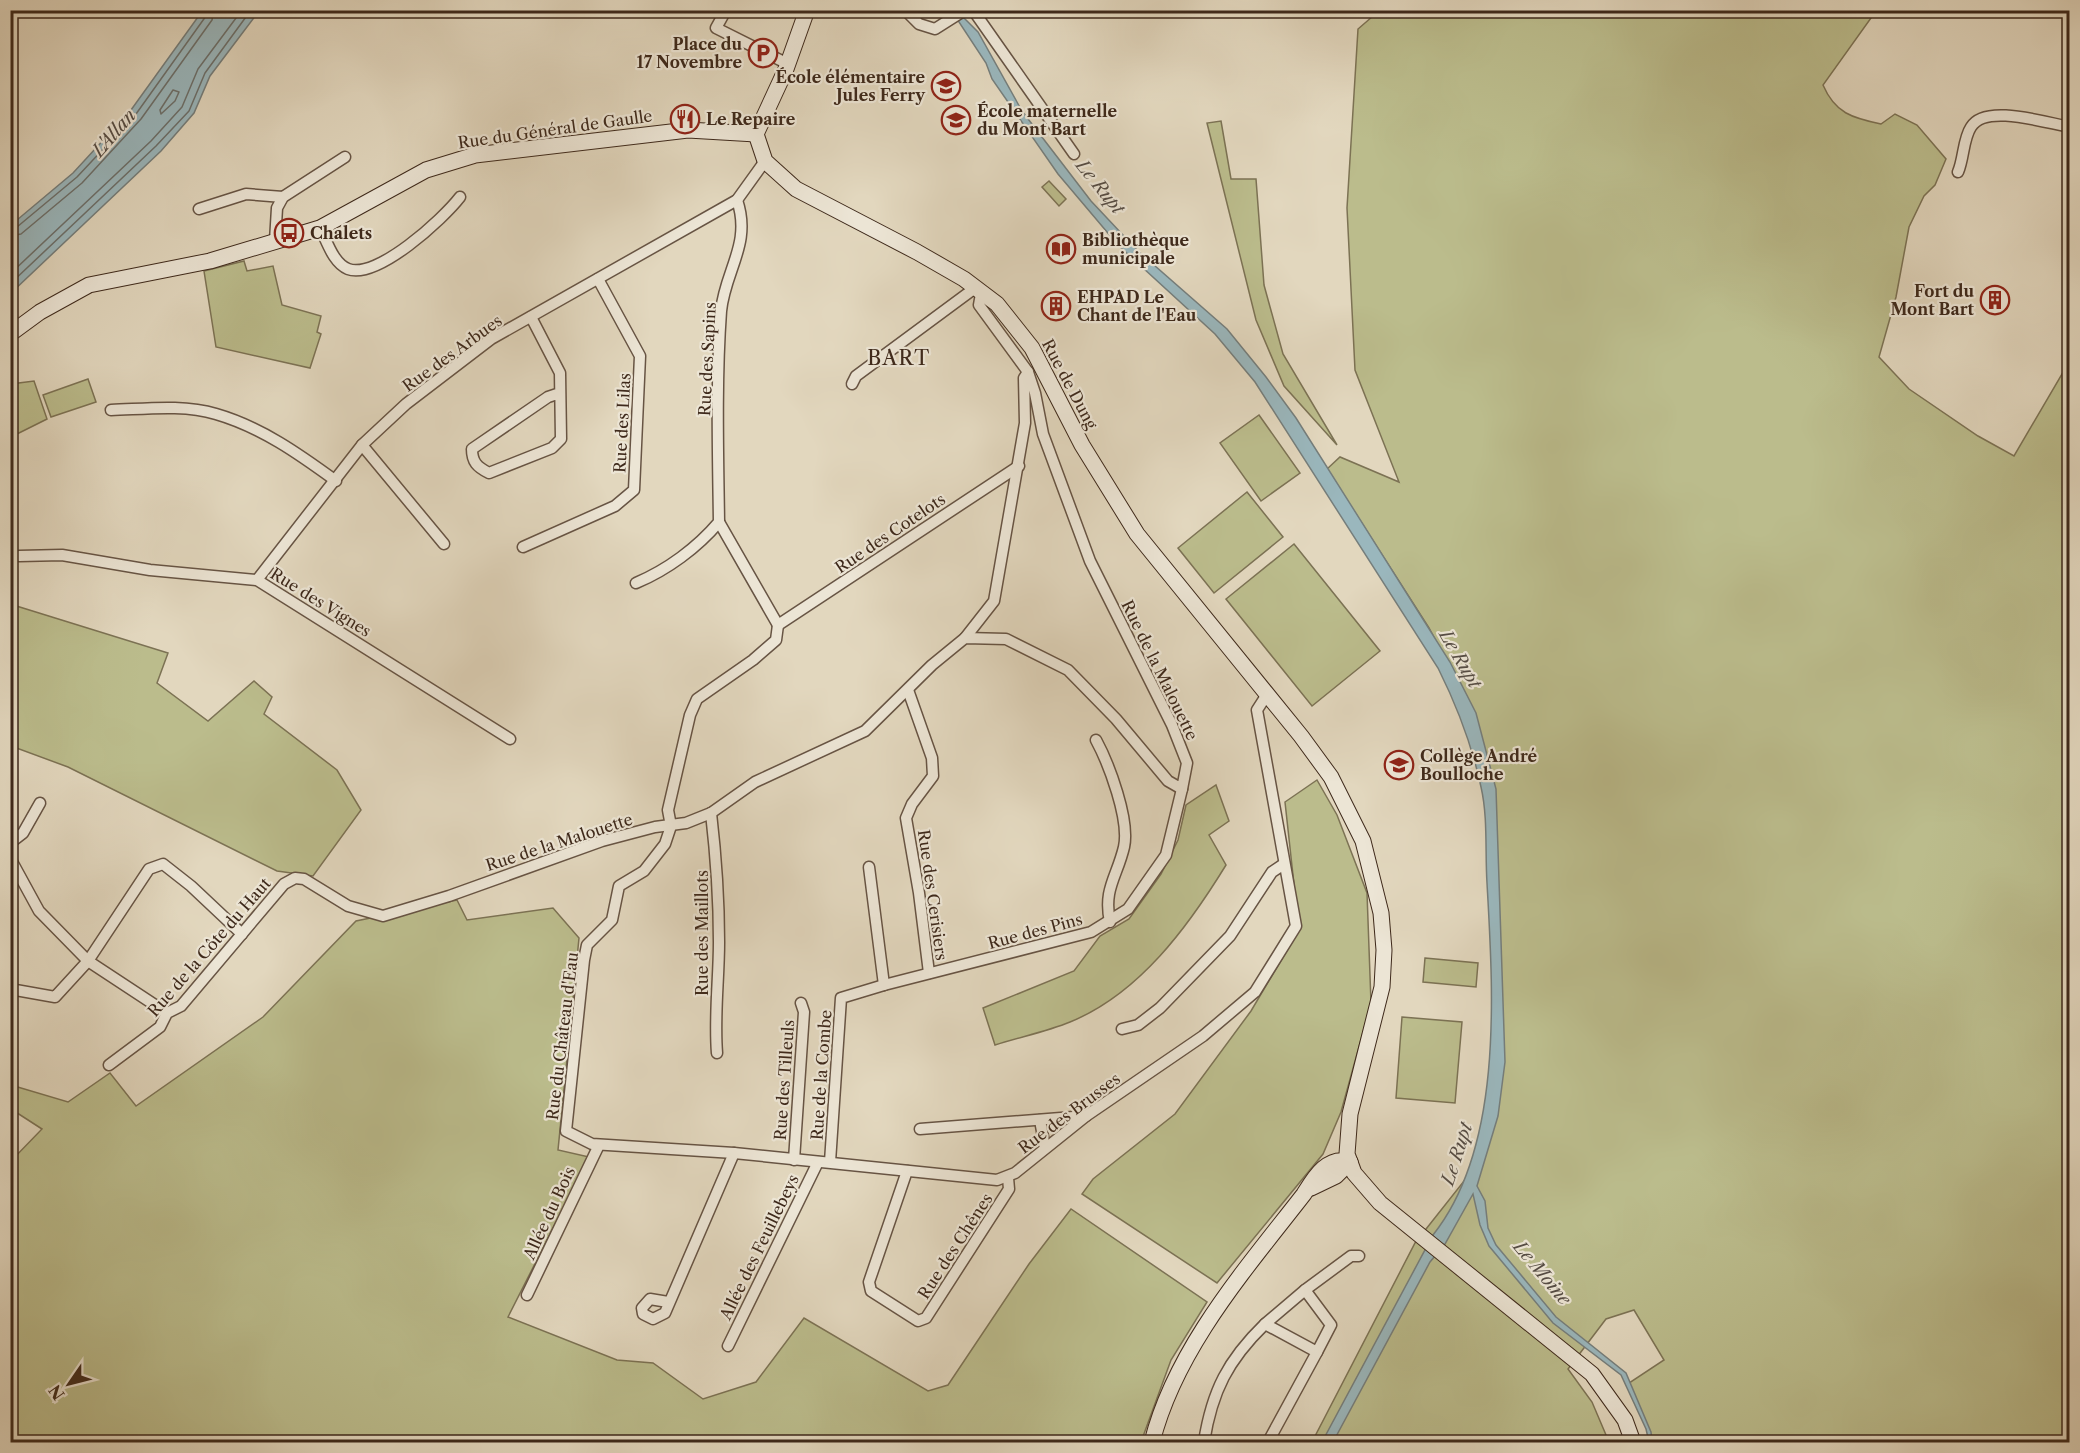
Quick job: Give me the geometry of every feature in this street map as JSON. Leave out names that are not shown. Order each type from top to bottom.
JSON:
[{"type":"main road","points":[[756,134],[788,64],[807,10]]},
{"type":"main road","name":"Rue du Général de Gaulle","points":[[10,334],[40,312],[89,285],[210,261],[320,228],[426,170],[475,155],[688,130],[756,134]]},
{"type":"main road","name":"Rue de Dung","points":[[756,134],[765,161],[796,189],[917,252],[997,304],[1032,348],[1082,445],[1137,534],[1266,696],[1307,743],[1331,777],[1363,841],[1381,913],[1384,950],[1382,987],[1350,1114],[1347,1154],[1350,1162]]},
{"type":"main road","points":[[1152,1443],[1164,1402],[1220,1303],[1304,1194],[1318,1182],[1344,1170],[1350,1162],[1365,1189],[1380,1203],[1592,1374],[1625,1420],[1633,1443]]},
{"type":"street","points":[[726,10],[716,28],[743,44],[788,64]]},
{"type":"street","points":[[904,10],[919,24],[935,28],[965,11]]},
{"type":"street","points":[[973,10],[1074,154]]},
{"type":"street","points":[[1958,172],[1970,128],[1977,120],[2000,114],[2070,127]]},
{"type":"street","points":[[275,242],[277,208],[283,197],[345,158]]},
{"type":"street","name":"Rue des Arbues","points":[[257,580],[362,445],[406,404],[491,339],[737,200],[765,161]]},
{"type":"street","points":[[199,209],[246,194],[283,197]]},
{"type":"street","points":[[320,228],[334,256],[347,268],[364,272],[384,261],[444,217],[460,197]]},
{"type":"street","name":"Rue des Sapins","points":[[737,200],[743,217],[741,244],[722,307],[718,392],[719,522],[778,625]]},
{"type":"street","name":"Rue des Lilas","points":[[523,547],[615,506],[634,490],[640,357],[598,279]]},
{"type":"street","points":[[852,384],[856,375],[978,291]]},
{"type":"street","name":"Rue de la Malouette","points":[[978,291],[979,305],[1028,372],[1035,393],[1043,434],[1090,561],[1173,725],[1187,763],[1182,789]]},
{"type":"street","points":[[531,317],[560,373],[561,439],[552,448],[489,473],[479,468],[472,459],[472,449],[548,397],[560,393]]},
{"type":"street","name":"Rue de la Malouette","points":[[304,879],[348,906],[383,916],[459,892],[602,841],[655,827],[671,826],[711,813],[755,782],[865,730],[932,665],[965,638],[994,601],[1019,466],[1025,423],[1024,378],[1028,372]]},
{"type":"street","points":[[111,410],[171,408],[216,413],[281,441],[336,481]]},
{"type":"street","points":[[362,445],[444,544]]},
{"type":"street","name":"Rue des Cotelots","points":[[778,625],[1019,466]]},
{"type":"street","points":[[636,583],[661,572],[719,522]]},
{"type":"street","name":"Rue des Vignes","points":[[19,556],[62,555],[150,570],[257,580],[510,740]]},
{"type":"street","name":"Rue du Château d'Eau","points":[[598,1145],[566,1131],[587,945],[612,920],[619,886],[644,871],[665,844],[671,826],[668,810],[690,715],[697,699],[753,660],[776,640],[778,625]]},
{"type":"street","points":[[965,638],[1006,639],[1068,670],[1116,719],[1168,781],[1182,789]]},
{"type":"street","name":"Rue des Cerisiers","points":[[908,690],[932,758],[933,776],[912,804],[906,818],[920,893],[929,973]]},
{"type":"street","name":"Rue des Brusses","points":[[1008,1178],[1086,1116],[1203,1036],[1255,992],[1296,926],[1257,710],[1266,696]]},
{"type":"street","points":[[1096,740],[1110,765],[1119,797],[1125,844],[1106,902],[1110,922]]},
{"type":"street","name":"Rue des Pins","points":[[884,985],[1091,932],[1110,922],[1128,909],[1166,855],[1182,789]]},
{"type":"street","points":[[10,843],[23,833],[40,803]]},
{"type":"street","name":"Rue des Maillots","points":[[711,813],[717,859],[719,943],[715,1033],[717,1053]]},
{"type":"street","points":[[10,858],[39,911],[88,960],[167,1013]]},
{"type":"street","points":[[10,989],[55,997],[88,960],[149,869],[163,864],[191,886],[242,934]]},
{"type":"street","points":[[1122,1029],[1138,1024],[1160,1008],[1230,936],[1272,872],[1284,864]]},
{"type":"street","points":[[869,867],[884,985]]},
{"type":"street","name":"Rue de la Côte du Haut","points":[[109,1065],[160,1027],[167,1013],[181,1006],[284,884],[295,878],[304,879]]},
{"type":"street","name":"Rue de la Combe","points":[[830,1162],[841,998],[884,985]]},
{"type":"street","name":"Rue des Tilleuls","points":[[794,1160],[804,1012],[801,1003]]},
{"type":"street","points":[[920,1130],[1086,1116]]},
{"type":"street","points":[[1040,1120],[1045,1148]]},
{"type":"street","points":[[598,1145],[734,1153],[997,1180],[1008,1178]]},
{"type":"street","name":"Allée du Bois","points":[[527,1294],[598,1145]]},
{"type":"street","points":[[668,1302],[734,1153]]},
{"type":"street","name":"Allée des Feuillebeys","points":[[728,1346],[818,1162]]},
{"type":"street","name":"Rue des Chênes","points":[[907,1171],[869,1282],[871,1291],[918,1322],[926,1318],[1009,1190],[1008,1178]]},
{"type":"street","points":[[1204,1443],[1218,1383],[1242,1347],[1305,1290],[1351,1256],[1359,1256]]},
{"type":"street","points":[[1268,1443],[1331,1325],[1305,1290]]},
{"type":"street","points":[[1265,1324],[1317,1352]]},
{"type":"green space","points":[[1380,10],[1876,11],[1823,85],[1833,102],[1853,116],[1881,124],[1895,114],[1917,125],[1946,159],[1935,185],[1924,196],[1909,227],[1896,297],[1879,357],[1909,389],[1978,436],[2014,456],[2069,362],[2069,1442],[1652,1442],[1629,1383],[1664,1360],[1634,1310],[1606,1319],[1568,1369],[1592,1402],[1609,1442],[1312,1442],[1415,1243],[1472,1171],[1499,1061],[1492,802],[1472,709],[1429,628],[1327,469],[1340,457],[1399,482],[1355,370],[1347,208],[1358,29]]},
{"type":"green space","points":[[1221,121],[1231,179],[1256,179],[1264,285],[1283,354],[1337,445],[1284,386],[1256,320],[1207,123]]},
{"type":"green space","points":[[1049,181],[1066,199],[1059,206],[1042,187]]},
{"type":"green space","points":[[244,261],[247,271],[273,266],[282,305],[321,316],[317,332],[321,334],[310,368],[216,347],[204,271]]},
{"type":"green space","points":[[88,379],[96,402],[51,417],[43,395]]},
{"type":"green space","points":[[34,381],[47,419],[11,437],[11,384]]},
{"type":"green space","points":[[1259,415],[1300,473],[1261,501],[1220,443]]},
{"type":"green space","points":[[1247,492],[1283,537],[1214,593],[1178,548]]},
{"type":"green space","points":[[1294,544],[1380,651],[1312,706],[1226,599]]},
{"type":"green space","points":[[10,604],[168,653],[157,683],[208,721],[254,681],[272,697],[264,714],[337,770],[361,810],[313,876],[277,871],[68,767],[11,746]]},
{"type":"green space","points":[[1317,780],[1337,815],[1367,893],[1371,1003],[1341,1112],[1323,1154],[1217,1283],[1082,1194],[1093,1179],[1175,1114],[1251,1011],[1299,930],[1285,802]]},
{"type":"green space","points":[[1216,785],[1229,821],[1209,835],[1226,865],[1178,935],[1140,976],[1095,1010],[1061,1026],[995,1045],[983,1008],[1074,971],[1100,936],[1129,919],[1161,874],[1178,840],[1186,805]]},
{"type":"green space","points":[[457,900],[467,920],[553,908],[579,938],[558,1150],[589,1157],[508,1317],[617,1360],[653,1363],[703,1399],[756,1382],[804,1318],[928,1391],[948,1385],[1029,1264],[1071,1209],[1207,1302],[1171,1360],[1141,1442],[11,1442],[10,1162],[42,1129],[11,1109],[11,1085],[68,1102],[110,1073],[136,1106],[263,1017],[356,921]]},
{"type":"green space","points":[[1425,958],[1478,963],[1476,987],[1423,982]]},
{"type":"green space","points":[[1402,1017],[1462,1022],[1455,1103],[1396,1098]]},
{"type":"water","name":"L'Allan","points":[[203,10],[259,11],[210,76],[194,113],[161,151],[11,293],[11,225],[73,173],[131,110]]},
{"type":"water","points":[[962,16],[978,32],[1022,111],[1091,201],[1138,251],[1227,329],[1266,377],[1296,418],[1450,662],[1476,713],[1496,789],[1505,1062],[1498,1116],[1477,1186],[1485,1201],[1488,1228],[1496,1245],[1556,1317],[1626,1373],[1651,1432],[1652,1442],[1649,1442],[1646,1429],[1621,1375],[1553,1323],[1489,1246],[1480,1225],[1473,1194],[1445,1244],[1430,1262],[1333,1442],[1322,1442],[1433,1235],[1456,1199],[1472,1158],[1483,1113],[1489,1066],[1491,971],[1485,822],[1477,771],[1463,726],[1438,668],[1255,382],[1215,334],[1118,245],[1058,174],[992,79],[986,63],[957,19]]},
{"type":"place","name":"Place du 17 Novembre","points":[[763,53]]},
{"type":"place","name":"École élémentaire Jules Ferry","points":[[946,86]]},
{"type":"place","name":"Le Repaire","points":[[685,119]]},
{"type":"place","name":"École maternelle du Mont Bart","points":[[956,120]]},
{"type":"place","name":"Chalets","points":[[289,233]]},
{"type":"place","name":"Bibliothèque municipale","points":[[1061,249]]},
{"type":"place","name":"Fort du Mont Bart","points":[[1995,300]]},
{"type":"place","name":"EHPAD Le Chant de l'Eau","points":[[1056,306]]},
{"type":"place","name":"Collège André Boulloche","points":[[1399,765]]},
{"type":"district","name":"BART","points":[[899,358]]},
{"type":"water label","name":"Le Rupt","points":[[1100,187]]},
{"type":"water label","name":"Le Rupt","points":[[1460,659]]},
{"type":"water label","name":"Le Rupt","points":[[1457,1154]]},
{"type":"water label","name":"Le Moine","points":[[1542,1273]]}]
